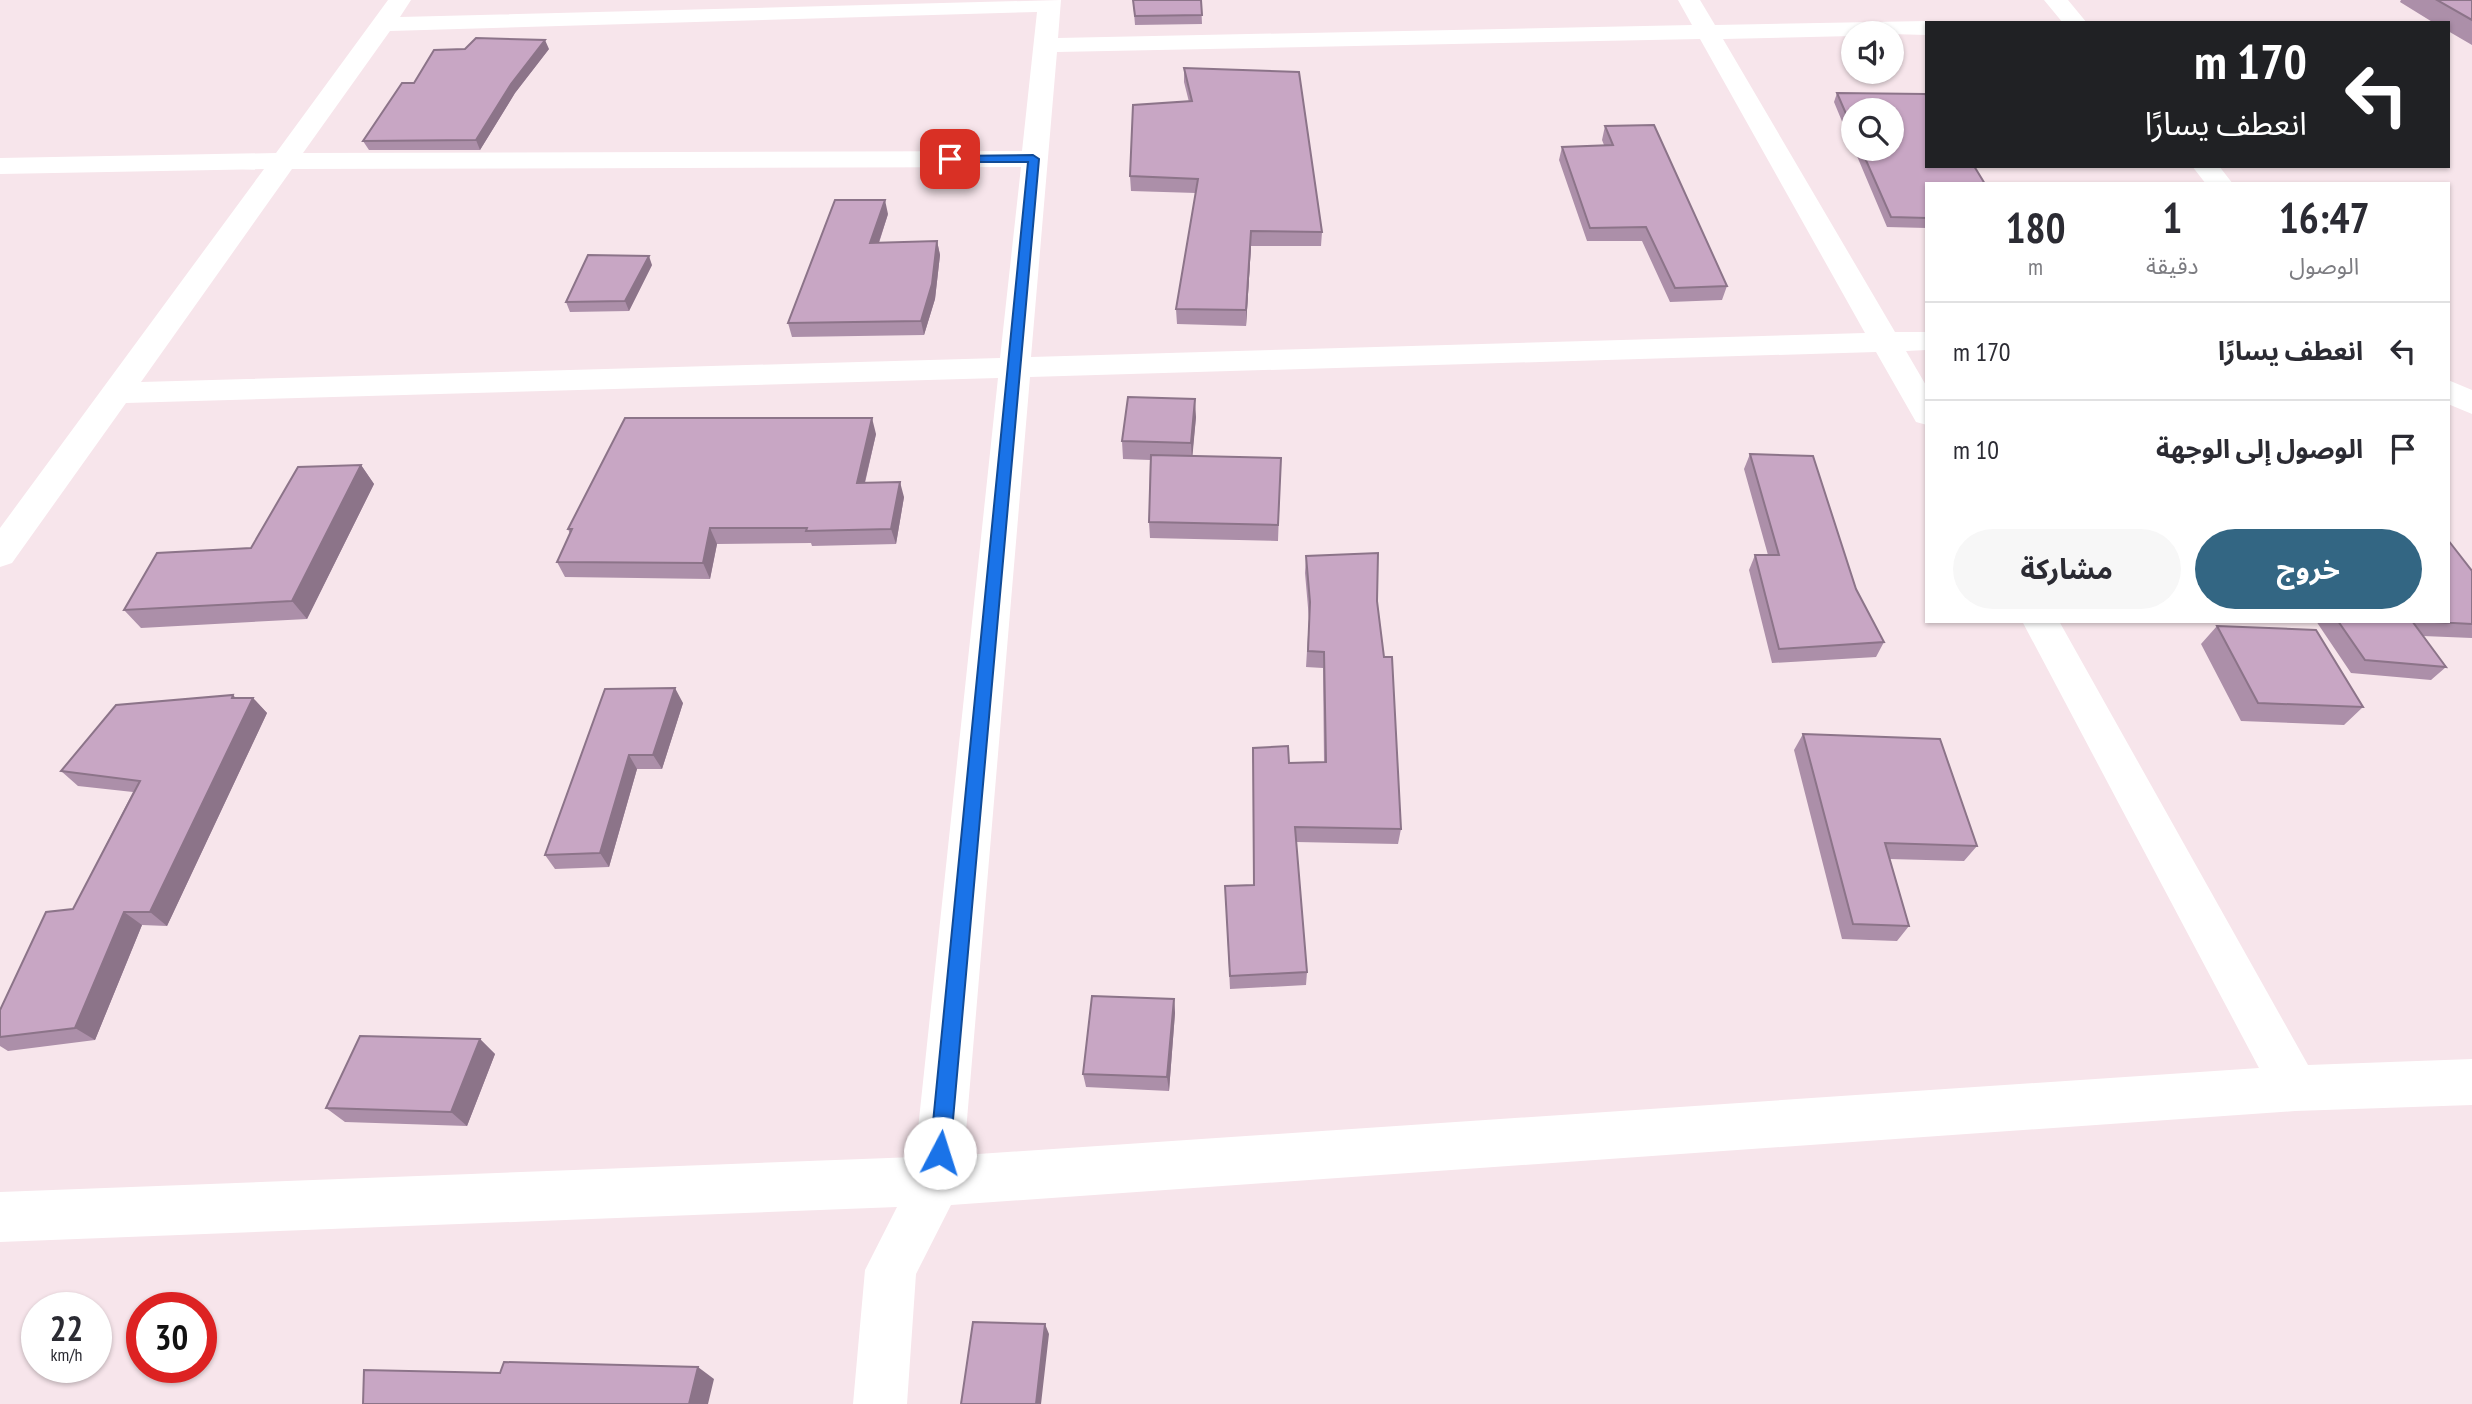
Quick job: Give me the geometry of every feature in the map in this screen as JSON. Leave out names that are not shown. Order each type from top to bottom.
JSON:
[{"type":"street","points":[[0,554],[400,0]]},
{"type":"street","points":[[1689,0],[1925,412]]},
{"type":"street","points":[[2055,0],[2074,21]]},
{"type":"street","points":[[383,24],[1050,2],[1013,365],[937,1181],[891,1270],[880,1404]]},
{"type":"street","points":[[1045,45],[1925,28]]},
{"type":"street","points":[[0,166],[284,161],[1033,159]]},
{"type":"street","points":[[2207,168],[2218,182]]},
{"type":"street","points":[[116,393],[1013,365],[1925,341]]},
{"type":"street","points":[[2450,391],[2472,404]]},
{"type":"street","points":[[2041,623],[2295,1088]]},
{"type":"street","points":[[0,1217],[937,1181],[2295,1088],[2472,1082]]},
{"type":"building","points":[[1133,0],[1201,0],[1202,15],[1135,16]]},
{"type":"building","points":[[2437,0],[2472,0],[2472,20]]},
{"type":"building","points":[[476,38],[545,40],[511,84],[476,140],[363,141],[402,83],[414,83],[434,50],[465,49]]},
{"type":"building","points":[[1184,68],[1299,72],[1322,232],[1251,231],[1246,310],[1176,309],[1198,179],[1130,176],[1133,105],[1192,101]]},
{"type":"building","points":[[1837,93],[1925,94],[1925,168],[1975,168],[1984,182],[1925,182],[1925,218],[1891,217],[1866,161],[1904,161],[1904,98],[1841,98],[1841,102]]},
{"type":"building","points":[[1654,125],[1727,286],[1675,288],[1646,227],[1590,228],[1562,147],[1613,145],[1605,126]]},
{"type":"building","points":[[835,200],[885,200],[870,243],[937,241],[932,284],[921,321],[788,323]]},
{"type":"building","points":[[588,255],[649,256],[625,301],[566,302]]},
{"type":"building","points":[[1128,397],[1195,399],[1191,443],[1122,441]]},
{"type":"building","points":[[625,418],[872,418],[857,483],[900,482],[891,529],[806,531],[807,528],[710,528],[703,563],[557,562],[572,529],[568,529]]},
{"type":"building","points":[[1750,454],[1813,456],[1856,589],[1884,642],[1779,649],[1755,555],[1779,555]]},
{"type":"building","points":[[1151,455],[1281,458],[1278,525],[1149,522]]},
{"type":"building","points":[[361,465],[292,601],[124,610],[157,553],[251,548],[298,467]]},
{"type":"building","points":[[2450,543],[2472,571],[2472,624],[2450,623]]},
{"type":"building","points":[[1378,553],[1377,601],[1384,657],[1392,657],[1401,829],[1295,827],[1307,972],[1230,976],[1225,886],[1254,885],[1253,748],[1288,746],[1289,763],[1326,762],[1324,652],[1308,651],[1310,602],[1306,556]]},
{"type":"building","points":[[2339,623],[2413,623],[2446,667],[2365,660]]},
{"type":"building","points":[[2217,626],[2316,630],[2363,707],[2258,703]]},
{"type":"building","points":[[675,688],[653,755],[629,755],[600,853],[545,855],[605,689]]},
{"type":"building","points":[[233,695],[232,698],[253,698],[150,912],[124,912],[75,1028],[0,1037],[0,1010],[46,912],[73,909],[140,781],[61,771],[116,705]]},
{"type":"building","points":[[1803,734],[1940,739],[1977,846],[1885,843],[1909,926],[1853,924]]},
{"type":"building","points":[[1092,996],[1174,999],[1167,1077],[1083,1074]]},
{"type":"building","points":[[360,1036],[480,1039],[451,1112],[326,1108]]},
{"type":"building","points":[[973,1322],[1045,1324],[1036,1404],[961,1404]]},
{"type":"building","points":[[504,1362],[698,1367],[689,1404],[363,1404],[364,1370],[500,1373]]},
{"type":"route","points":[[940,1153],[1033,159],[950,159]]}]
